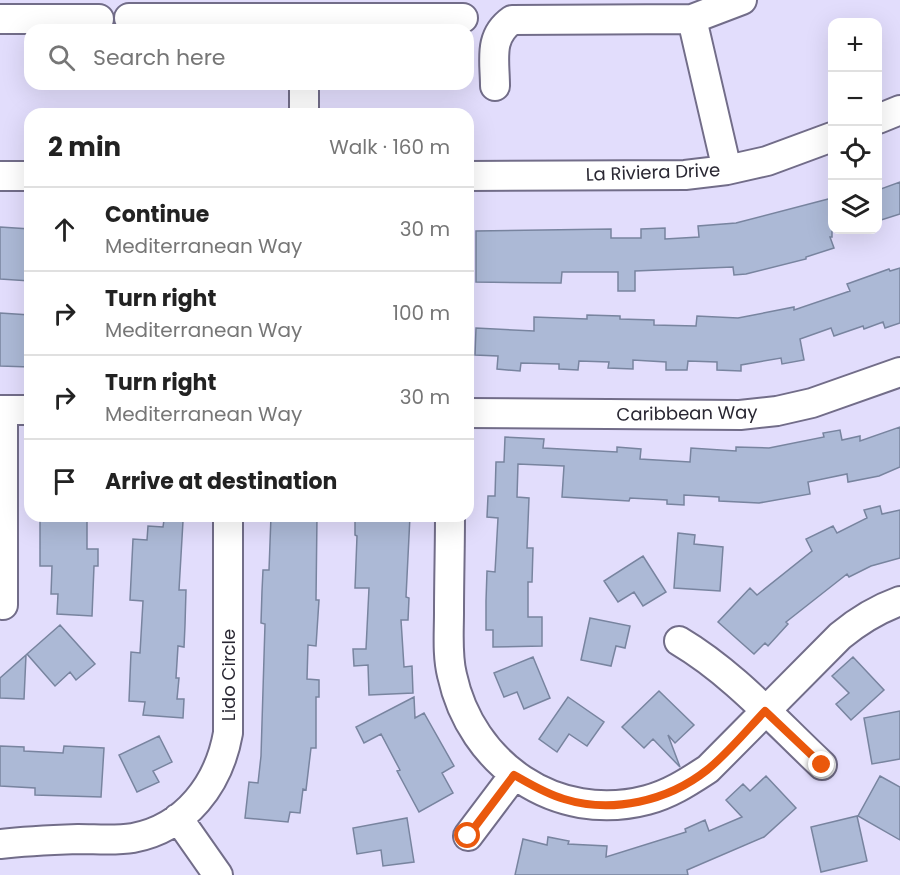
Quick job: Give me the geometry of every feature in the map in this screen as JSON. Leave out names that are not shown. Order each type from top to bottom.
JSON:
[{"type":"street","points":[[495,86],[497,34],[512,20],[692,19],[742,0]]},
{"type":"street","points":[[129,18],[304,24],[463,18]]},
{"type":"street","points":[[0,19],[99,19]]},
{"type":"street","points":[[692,19],[727,170]]},
{"type":"street","points":[[304,90],[304,108]]},
{"type":"street","points":[[882,117],[900,110]]},
{"type":"street","name":"La Riviera Drive","points":[[474,176],[686,175],[727,170],[767,161],[828,138]]},
{"type":"street","points":[[0,176],[24,176]]},
{"type":"street","name":"Caribbean Way","points":[[474,413],[740,415],[812,404],[900,372]]},
{"type":"street","points":[[3,605],[11,410]]},
{"type":"street","name":"Lido Circle","points":[[0,844],[77,839],[121,839],[149,833],[178,818],[200,799],[216,775],[224,754],[228,733],[228,522]]},
{"type":"street","points":[[450,522],[449,646],[451,673],[458,700],[477,736],[494,758],[514,775],[539,789],[565,799],[592,804],[619,804],[647,800],[685,785],[708,769],[845,632],[884,607],[900,601]]},
{"type":"street","points":[[679,641],[702,655],[724,673],[822,765]]},
{"type":"street","points":[[468,836],[514,775]]},
{"type":"street","points":[[178,818],[218,875]]},
{"type":"building","points":[[900,182],[900,214],[882,220],[882,189]]},
{"type":"building","points":[[828,199],[828,234],[832,234],[830,237],[834,248],[806,257],[806,259],[746,274],[734,275],[733,267],[635,271],[635,291],[618,291],[618,272],[562,272],[561,283],[476,282],[476,231],[611,229],[611,238],[641,238],[641,229],[665,228],[665,239],[699,237],[698,226],[736,223]]},
{"type":"building","points":[[0,227],[24,229],[24,281],[0,279]]},
{"type":"building","points":[[900,268],[900,323],[885,328],[883,322],[834,336],[831,328],[800,339],[804,360],[782,364],[781,358],[741,365],[741,371],[717,370],[717,362],[688,361],[687,370],[666,370],[666,362],[633,360],[633,369],[608,368],[609,362],[579,361],[578,370],[559,369],[559,364],[521,363],[520,371],[497,369],[498,356],[475,355],[476,328],[534,331],[534,317],[587,319],[587,315],[654,320],[654,325],[696,326],[697,316],[738,318],[794,307],[794,310],[850,291],[847,284],[889,269],[890,271]]},
{"type":"building","points":[[0,313],[24,315],[24,367],[0,366]]},
{"type":"building","points":[[900,427],[900,467],[879,476],[848,482],[847,474],[808,482],[810,494],[759,503],[719,501],[719,497],[684,495],[684,505],[667,504],[667,500],[630,498],[629,501],[562,497],[564,466],[518,464],[517,497],[529,498],[527,548],[533,548],[532,582],[528,582],[528,617],[542,617],[542,646],[493,647],[493,630],[486,630],[487,571],[495,572],[498,518],[487,517],[488,496],[495,496],[496,462],[504,462],[505,437],[544,439],[543,448],[617,452],[617,447],[641,449],[640,459],[690,462],[691,448],[736,451],[736,447],[769,448],[824,437],[823,433],[840,430],[842,440],[860,436],[860,441]]},
{"type":"building","points":[[880,506],[882,514],[900,510],[900,558],[871,566],[849,577],[847,574],[786,622],[788,624],[768,646],[765,643],[754,654],[718,622],[750,588],[757,595],[812,551],[806,539],[833,526],[837,533],[867,518],[864,510]]},
{"type":"building","points":[[40,522],[87,522],[87,549],[98,549],[98,566],[94,566],[92,616],[57,614],[58,594],[51,594],[52,566],[40,566]]},
{"type":"building","points":[[164,522],[183,522],[179,590],[186,590],[185,625],[184,647],[178,646],[176,678],[179,678],[177,699],[184,699],[183,718],[143,715],[145,702],[129,701],[131,652],[140,653],[143,601],[130,600],[133,539],[147,540],[148,526],[163,527]]},
{"type":"building","points":[[271,522],[317,522],[316,600],[319,600],[316,646],[308,645],[307,679],[319,680],[319,697],[316,697],[316,748],[311,748],[306,790],[303,789],[300,813],[290,812],[288,822],[245,818],[249,782],[258,783],[261,756],[265,624],[261,623],[262,591],[263,570],[269,570]]},
{"type":"building","points":[[355,522],[410,522],[406,597],[409,598],[408,620],[401,620],[404,667],[412,666],[413,693],[369,695],[368,665],[354,666],[353,649],[366,649],[369,588],[355,588],[357,536],[355,535]]},
{"type":"building","points":[[678,533],[695,535],[694,544],[723,547],[720,591],[674,588]]},
{"type":"building","points":[[643,556],[666,592],[643,606],[634,592],[618,602],[604,581]]},
{"type":"building","points":[[590,618],[630,626],[625,648],[616,646],[611,666],[581,660]]},
{"type":"building","points":[[60,625],[95,664],[76,680],[70,672],[55,686],[27,654]]},
{"type":"building","points":[[26,655],[24,699],[0,698],[0,678]]},
{"type":"building","points":[[533,657],[550,698],[524,709],[517,692],[504,697],[494,673]]},
{"type":"building","points":[[853,657],[884,690],[851,720],[836,704],[849,693],[832,676]]},
{"type":"building","points":[[659,691],[694,725],[675,743],[668,735],[680,767],[653,739],[644,748],[622,727]]},
{"type":"building","points":[[414,697],[415,718],[424,713],[454,766],[442,773],[453,793],[419,812],[397,771],[400,770],[381,734],[364,743],[356,727]]},
{"type":"building","points":[[568,697],[604,722],[587,746],[569,734],[557,752],[539,739]]},
{"type":"building","points":[[900,711],[900,759],[872,764],[864,718]]},
{"type":"building","points":[[159,736],[172,762],[153,771],[159,782],[137,792],[119,755]]},
{"type":"building","points":[[0,746],[24,747],[24,751],[63,753],[64,746],[104,748],[101,797],[35,795],[35,788],[0,786]]},
{"type":"building","points":[[766,776],[796,808],[764,837],[687,870],[688,875],[515,875],[523,839],[547,845],[548,837],[569,841],[568,844],[607,846],[606,857],[686,832],[685,829],[705,820],[709,831],[742,817],[726,800],[743,784],[750,791]]},
{"type":"building","points":[[880,776],[900,787],[900,840],[858,816]]},
{"type":"building","points":[[857,816],[867,861],[821,872],[811,827]]},
{"type":"building","points":[[407,818],[414,862],[383,866],[381,850],[357,854],[353,828]]},
{"type":"route","points":[[468,836],[514,775],[539,789],[565,799],[592,804],[619,804],[647,800],[685,785],[708,769],[765,711],[822,765]]}]
